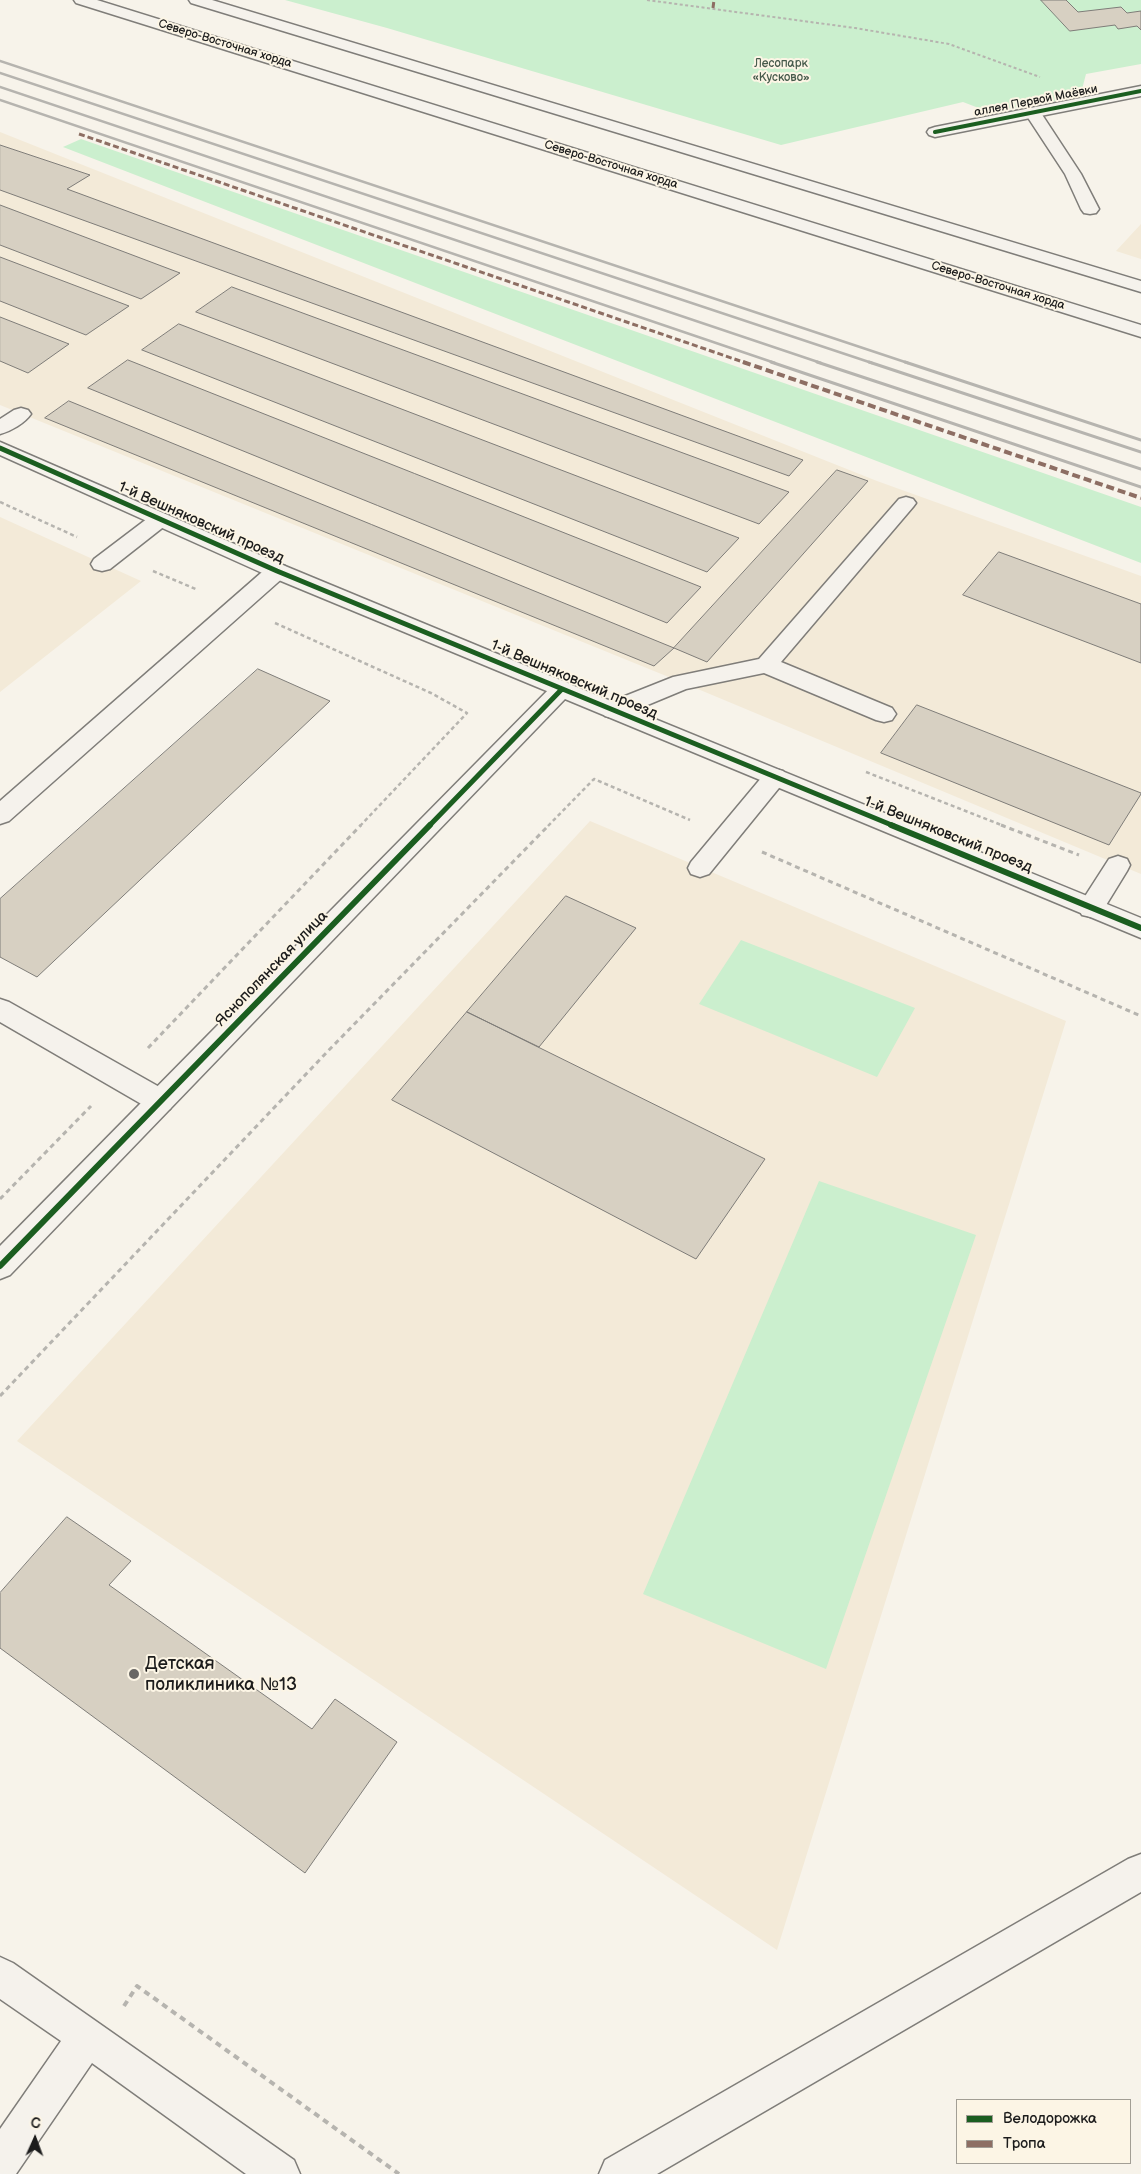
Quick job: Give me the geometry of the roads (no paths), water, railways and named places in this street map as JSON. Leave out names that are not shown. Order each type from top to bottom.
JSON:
[{"type":"main road","name":"Северо-Восточная хорда","points":[[81,0],[1141,331]]},
{"type":"main road","points":[[196,0],[1108,277],[1141,285]]},
{"type":"main road","name":"аллея Первой Маёвки","points":[[935,132],[1141,91]]},
{"type":"main road","points":[[1033,113],[1073,174],[1090,209]]},
{"type":"main road","points":[[0,428],[21,414]]},
{"type":"main road","name":"1-й Вешняковский проезд","points":[[0,448],[158,520],[277,571],[1141,928]]},
{"type":"main road","points":[[766,665],[906,503]]},
{"type":"main road","points":[[102,564],[158,520]]},
{"type":"main road","points":[[0,815],[277,571]]},
{"type":"main road","points":[[613,710],[681,682],[766,665],[884,714]]},
{"type":"main road","name":"Яснополянская улица","points":[[0,1266],[562,689]]},
{"type":"main road","points":[[700,868],[774,777]]},
{"type":"main road","points":[[1091,908],[1118,865]]},
{"type":"main road","points":[[0,1009],[160,1101]]},
{"type":"main road","points":[[619,2174],[1141,1872]]},
{"type":"main road","points":[[0,1976],[280,2174]]},
{"type":"main road","points":[[0,2163],[87,2036]]},
{"type":"railway","points":[[0,61],[908,363]]},
{"type":"railway","points":[[0,73],[872,363]]},
{"type":"railway","points":[[0,87],[821,363]]},
{"type":"railway","points":[[0,100],[775,363]]},
{"type":"railway","points":[[771,362],[1141,487]]},
{"type":"railway","points":[[817,362],[1141,469]]},
{"type":"railway","points":[[869,362],[1141,452]]},
{"type":"railway","points":[[905,362],[1141,440]]},
{"type":"place","name":"Детская поликлиника №13","points":[[134,1674]]},
{"type":"park label","name":"Лесопарк «Кусково»","points":[[781,71]]}]
